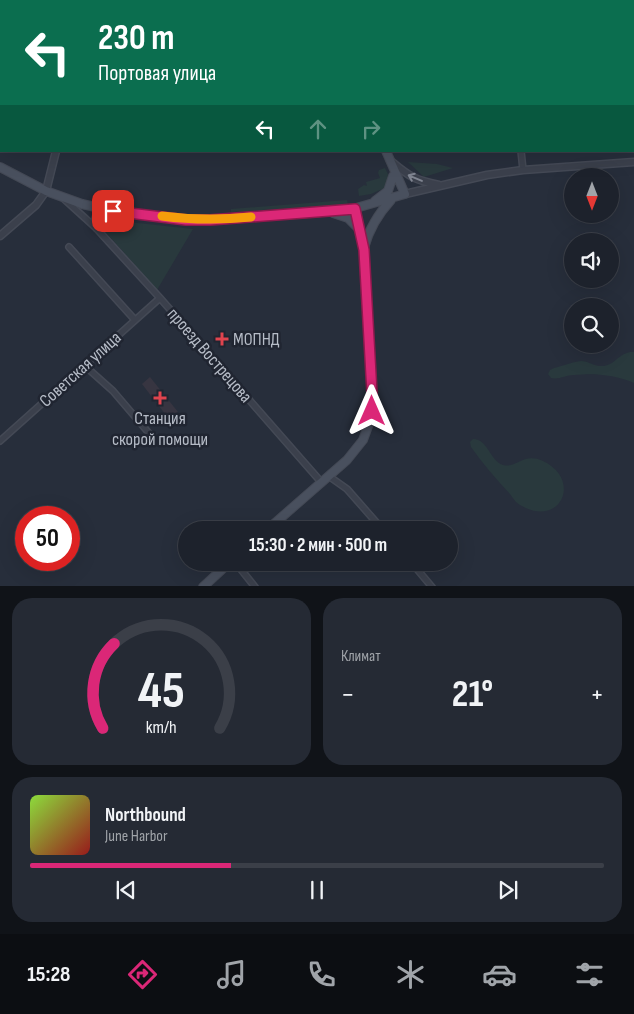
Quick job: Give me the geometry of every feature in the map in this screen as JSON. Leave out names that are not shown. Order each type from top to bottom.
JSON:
[{"type":"main road","points":[[0,167],[64,199],[98,208],[186,220],[210,220],[355,209],[405,194],[387,152]]},
{"type":"main road","points":[[364,250],[367,237],[374,222],[391,199],[392,162]]},
{"type":"main road","points":[[371,205],[388,192],[393,176]]},
{"type":"main road","points":[[278,521],[347,460],[358,447],[369,425],[372,411],[372,393],[364,250],[355,209]]},
{"type":"main road","points":[[322,212],[348,218],[355,224],[360,234]]},
{"type":"main road","points":[[203,586],[220,571]]},
{"type":"street","points":[[0,236],[36,204],[46,191],[56,152]]},
{"type":"street","points":[[521,152],[522,170]]},
{"type":"street","points":[[392,162],[408,176],[442,186]]},
{"type":"street","points":[[405,194],[487,175],[522,170],[634,162]]},
{"type":"street","name":"проезд Вострецова","points":[[64,199],[96,228],[160,298],[322,483]]},
{"type":"street","points":[[96,228],[95,219],[98,208]]},
{"type":"street","points":[[69,247],[135,320]]},
{"type":"street","name":"Советская улица","points":[[0,441],[160,298]]},
{"type":"street","points":[[85,366],[113,391],[148,432]]},
{"type":"street","points":[[330,477],[347,489],[375,521]]},
{"type":"street","points":[[243,571],[256,586]]},
{"type":"street","points":[[419,571],[432,586]]},
{"type":"shaded area","points":[[408,162],[437,164],[453,168],[424,177]]},
{"type":"shaded area","points":[[385,168],[388,174],[387,187],[371,194],[359,196],[358,189],[364,185],[367,186],[366,182],[380,178],[379,170]]},
{"type":"shaded area","points":[[347,200],[348,205],[231,212],[231,209]]},
{"type":"shaded area","points":[[110,220],[193,229],[157,290],[102,228]]},
{"type":"shaded area","points":[[630,352],[634,352],[634,383],[605,375],[582,374],[551,378],[548,374],[554,368],[584,361],[594,365],[607,365]]},
{"type":"shaded area","name":"Станция скорой помощи","points":[[150,377],[178,412],[169,419],[142,384]]},
{"type":"shaded area","points":[[473,439],[482,442],[495,459],[503,465],[512,465],[530,458],[543,461],[555,469],[562,479],[564,490],[562,499],[555,507],[546,511],[534,511],[516,502],[471,447],[470,442]]},
{"type":"slow traffic","points":[[162,216],[186,220],[251,217]]},
{"type":"place","name":"МОПНД","points":[[222,339]]},
{"type":"place","name":"Станция скорой помощи","points":[[160,398]]},
{"type":"route","points":[[113,211],[186,220],[210,220],[355,209],[364,250],[372,411]]}]
